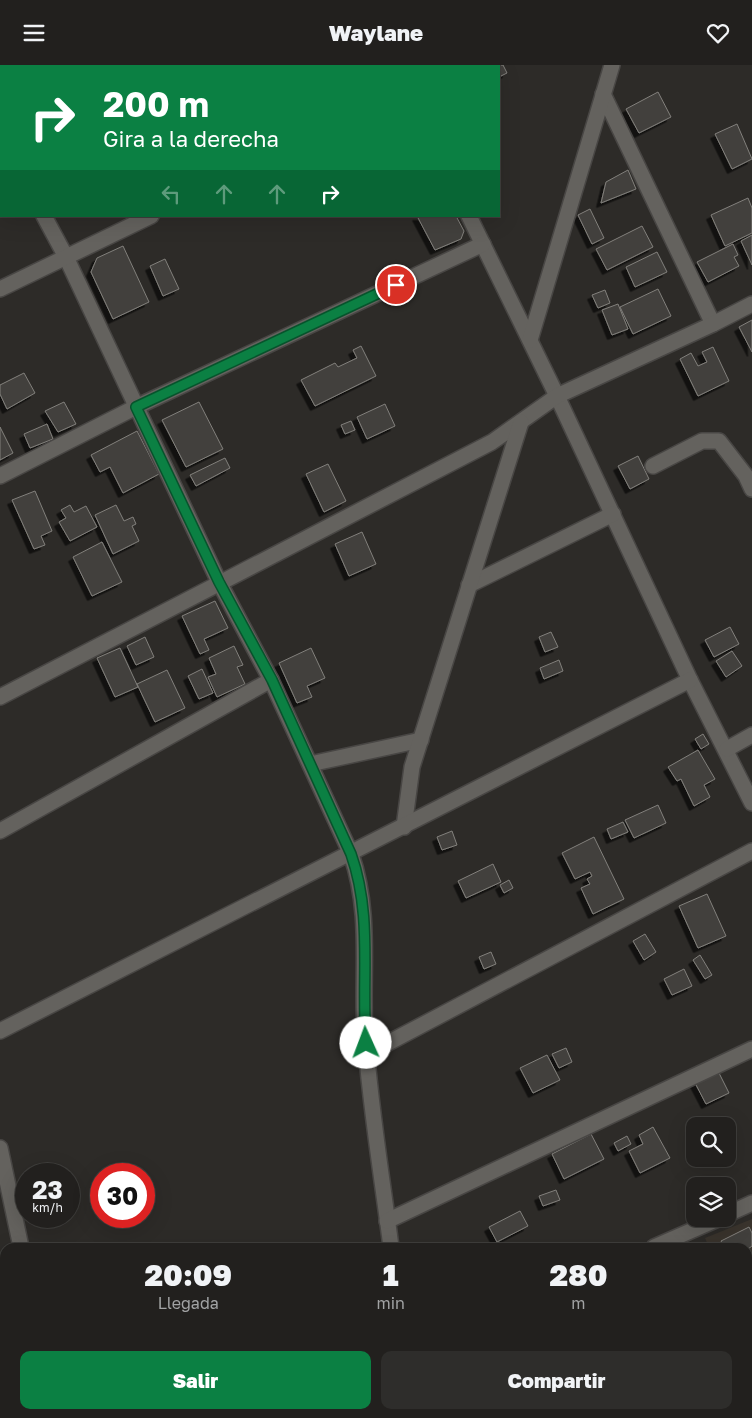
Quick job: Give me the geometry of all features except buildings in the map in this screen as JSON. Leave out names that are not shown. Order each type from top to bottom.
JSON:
[{"type":"street","points":[[530,340],[612,65]]},
{"type":"street","points":[[603,94],[713,324]]},
{"type":"street","points":[[45,217],[66,257],[219,582],[272,680],[351,854],[360,880],[365,912],[367,1054],[391,1243]]},
{"type":"street","points":[[0,289],[149,217]]},
{"type":"street","points":[[470,217],[613,514],[690,680],[727,749],[752,803]]},
{"type":"street","points":[[0,476],[136,407],[482,243]]},
{"type":"street","points":[[0,697],[492,442],[557,396],[752,304]]},
{"type":"street","points":[[404,827],[412,767],[521,421]]},
{"type":"street","points":[[653,466],[702,441],[719,441],[750,480]]},
{"type":"street","points":[[469,585],[613,514]]},
{"type":"street","points":[[0,831],[272,680]]},
{"type":"street","points":[[0,1031],[690,680]]},
{"type":"street","points":[[727,749],[752,735]]},
{"type":"street","points":[[310,764],[421,740]]},
{"type":"street","points":[[367,1054],[752,851]]},
{"type":"street","points":[[388,1221],[752,1049]]},
{"type":"street","points":[[0,1148],[20,1243]]},
{"type":"street","points":[[736,1211],[752,1203]]},
{"type":"street","points":[[663,1243],[700,1227]]},
{"type":"shaded area","points":[[752,1219],[752,1243],[707,1243],[705,1238]]},
{"type":"route","points":[[366,1043],[365,912],[360,880],[351,854],[272,680],[219,582],[136,407],[396,285]]}]
